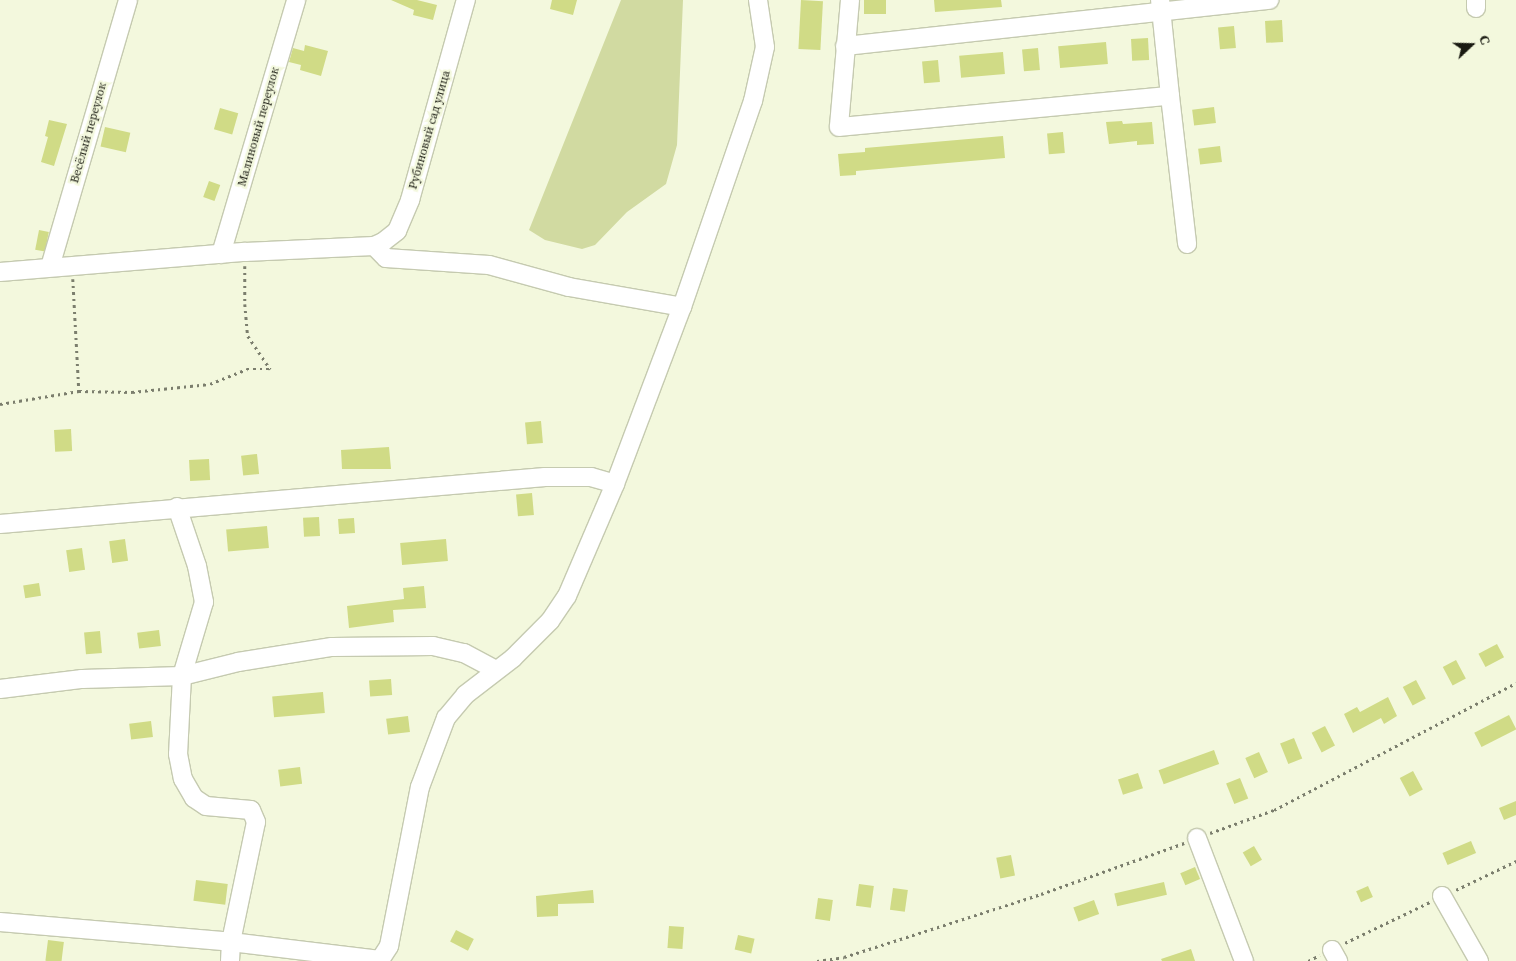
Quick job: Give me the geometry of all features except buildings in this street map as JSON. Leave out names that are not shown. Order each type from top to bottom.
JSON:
[{"type":"street","name":"Весёлый переулок","points":[[50,267],[128,0]]},
{"type":"street","name":"Малиновый переулок","points":[[222,254],[296,0]]},
{"type":"street","name":"Рубиновый сад улица","points":[[374,246],[397,231],[410,200],[466,0]]},
{"type":"street","points":[[0,922],[231,942],[380,960],[389,946],[420,787],[446,718],[464,695],[533,641],[567,596],[615,484],[682,307],[753,101],[765,47],[758,0]]},
{"type":"street","points":[[850,0],[839,127],[1170,96]]},
{"type":"street","points":[[845,46],[1161,5],[1270,0]]},
{"type":"street","points":[[1161,5],[1187,244]]},
{"type":"street","points":[[0,272],[245,252],[374,246],[386,258],[489,265],[569,287],[682,307]]},
{"type":"street","points":[[0,524],[177,507],[545,477],[591,477],[615,484]]},
{"type":"street","points":[[177,507],[197,566],[204,602],[182,676],[178,754],[187,789],[194,798],[206,806],[251,810],[256,822],[231,942],[230,961]]},
{"type":"street","points":[[0,689],[82,679],[182,676],[238,662],[332,647],[433,646],[464,653],[496,670]]},
{"type":"street","points":[[1197,838],[1244,961]]},
{"type":"street","points":[[1442,896],[1479,961]]},
{"type":"path","points":[[0,404],[78,390],[132,392],[210,384],[247,369],[270,369],[248,336],[244,304],[245,252]]},
{"type":"path","points":[[73,265],[78,390]]},
{"type":"path","points":[[817,961],[844,957],[1041,894],[1274,810],[1516,683]]},
{"type":"path","points":[[1308,961],[1335,955],[1442,896],[1516,861]]},
{"type":"green space","points":[[621,0],[683,0],[677,145],[666,184],[627,212],[595,245],[582,249],[545,240],[529,230]]}]
